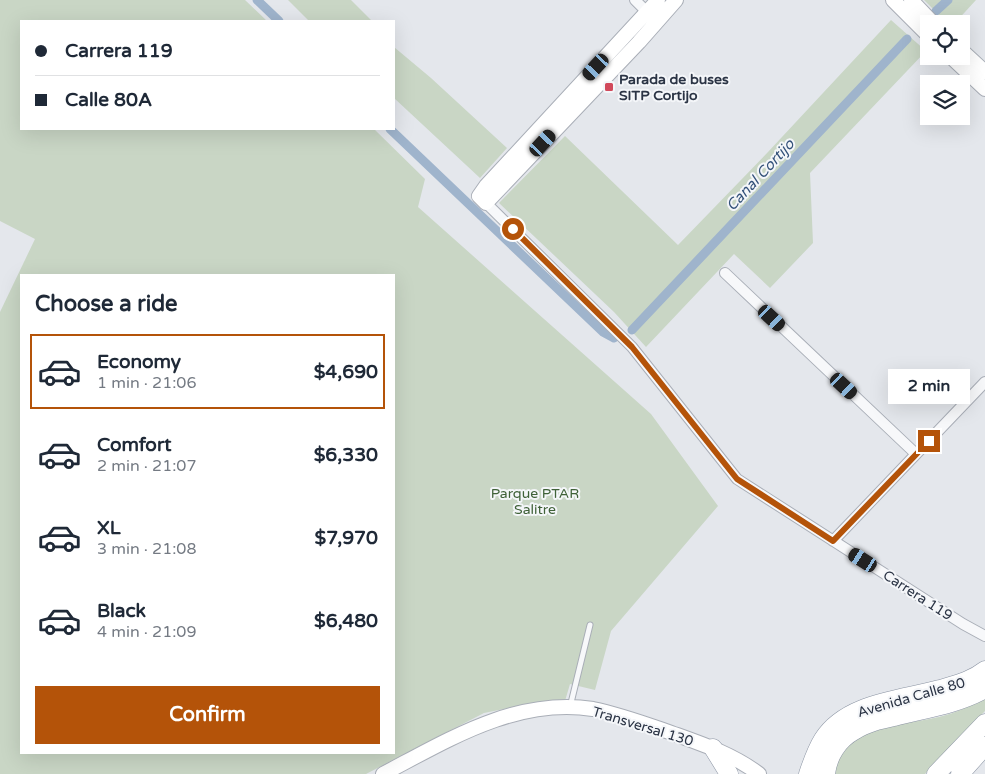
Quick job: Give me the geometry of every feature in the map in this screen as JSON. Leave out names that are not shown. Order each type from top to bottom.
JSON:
[{"type":"highway","name":"Avenida Calle 80","points":[[808,774],[823,739],[834,726],[847,716],[875,705],[962,683],[985,670]]},
{"type":"highway","name":"Avenida Calle 80","points":[[826,774],[827,764],[841,740],[856,729],[877,721],[961,700],[985,689]]},
{"type":"highway","points":[[936,774],[985,722]]},
{"type":"highway","points":[[960,774],[985,746]]},
{"type":"highway","points":[[713,748],[729,774]]},
{"type":"street","points":[[635,0],[652,17]]},
{"type":"street","points":[[652,17],[658,0]]},
{"type":"street","points":[[486,202],[652,17],[676,0]]},
{"type":"street","points":[[892,0],[920,27]]},
{"type":"street","points":[[911,0],[925,15]]},
{"type":"street","points":[[970,58],[985,72]]},
{"type":"street","points":[[960,65],[985,89]]},
{"type":"street","name":"Carrera 119","points":[[486,202],[632,347],[737,479],[963,624],[985,636]]},
{"type":"street","points":[[725,273],[916,454]]},
{"type":"street","points":[[833,541],[985,382]]},
{"type":"street","name":"Transversal 130","points":[[382,774],[460,734],[498,718],[539,708],[570,707],[595,710],[624,717],[713,748],[746,764],[759,774]]},
{"type":"lane","points":[[570,707],[590,625]]},
{"type":"green space","name":"Parque PTAR Salitre","points":[[0,0],[245,0],[266,20],[20,20],[20,130],[375,130],[425,179],[418,207],[651,414],[718,506],[611,631],[595,690],[570,684],[565,701],[529,704],[484,713],[366,774],[0,774],[0,312],[35,239],[0,221]]},
{"type":"green space","points":[[288,0],[351,0],[371,20],[308,20]]},
{"type":"green space","points":[[924,0],[976,0],[962,15],[939,15]]},
{"type":"green space","points":[[891,20],[920,46],[920,57],[810,173],[813,243],[770,288],[734,254],[646,347],[614,312],[499,203],[565,136],[678,245]]},
{"type":"green space","points":[[395,48],[431,78],[507,148],[480,178],[395,99]]},
{"type":"green space","points":[[985,697],[985,711],[925,774],[830,774],[839,757],[850,744],[862,736],[889,726],[945,715],[963,709]]},
{"type":"waterway","name":"Canal Cortijo","points":[[257,0],[278,20]]},
{"type":"waterway","name":"Canal Cortijo","points":[[936,11],[948,0]]},
{"type":"waterway","name":"Canal Cortijo","points":[[632,330],[907,39]]},
{"type":"waterway","name":"Canal Cortijo","points":[[391,130],[603,332],[614,338]]},
{"type":"place","name":"Parada de buses SITP Cortijo","points":[[609,87]]},
{"type":"route","points":[[513,229],[632,347],[737,479],[748,488],[833,541],[929,441]]}]
